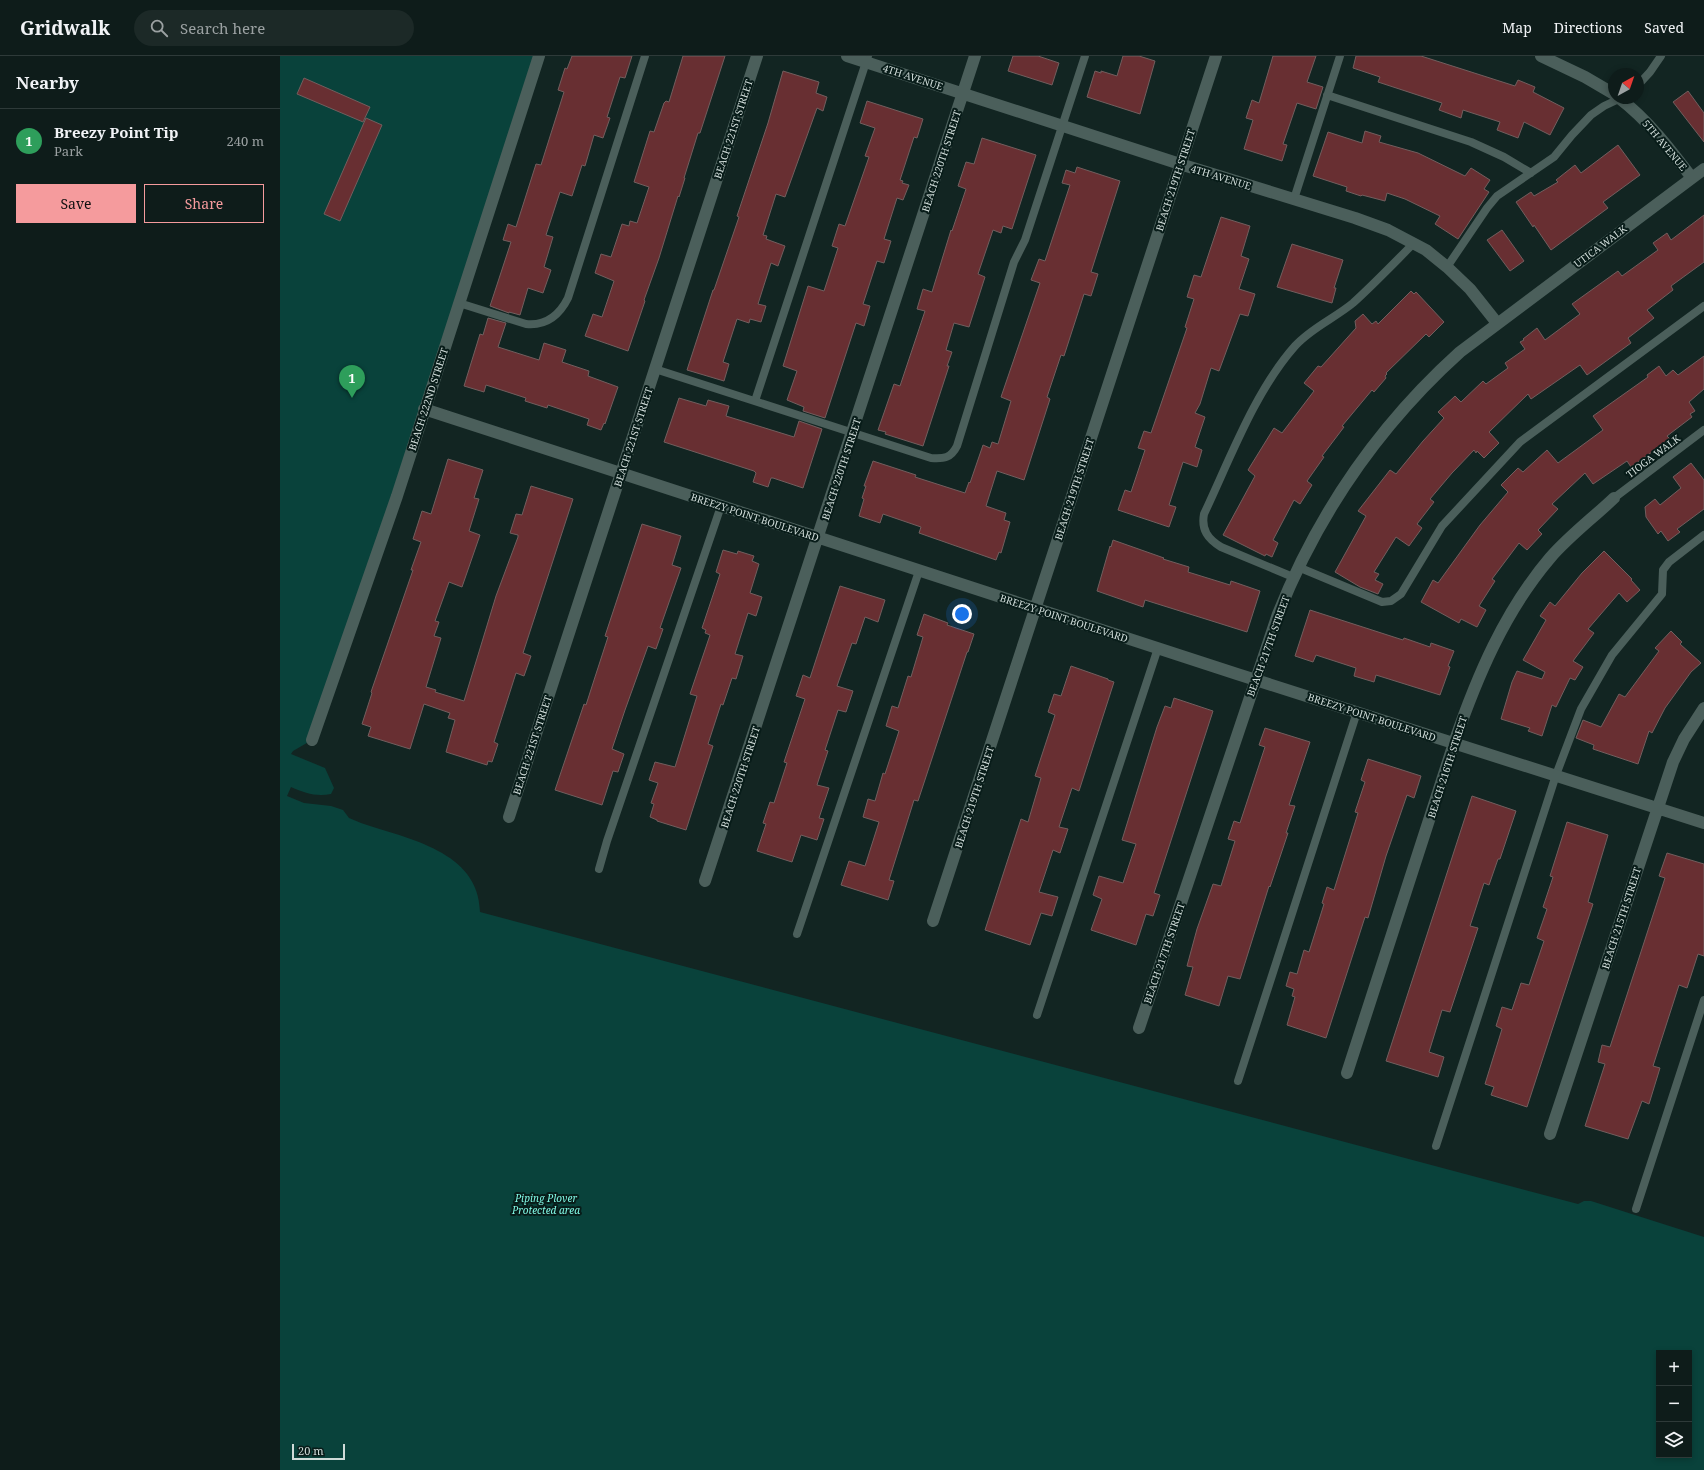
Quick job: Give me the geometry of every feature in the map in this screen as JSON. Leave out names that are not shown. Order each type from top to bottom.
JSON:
[{"type":"street","name":"BEACH 222ND STREET","points":[[312,740],[394,503],[539,56]]},
{"type":"street","name":"BEACH 221ST STREET","points":[[508,818],[757,56]]},
{"type":"street","name":"4TH AVENUE","points":[[847,56],[867,59],[1062,126],[1372,224],[1414,243],[1447,267],[1470,290],[1497,323]]},
{"type":"street","name":"BEACH 220TH STREET","points":[[705,881],[819,538],[975,56]]},
{"type":"street","name":"BEACH 219TH STREET","points":[[933,921],[1216,56]]},
{"type":"street","name":"5TH AVENUE","points":[[1541,56],[1579,73],[1608,91]]},
{"type":"street","name":"5TH AVENUE","points":[[1626,104],[1663,139],[1692,178]]},
{"type":"street","name":"UTICA WALK","points":[[1497,323],[1704,169]]},
{"type":"street","name":"BEACH 217TH STREET","points":[[1139,1028],[1255,680],[1296,572],[1316,533],[1353,472],[1393,419],[1437,373],[1460,352],[1497,323]]},
{"type":"street","name":"BREEZY POINT BOULEVARD","points":[[424,409],[1255,680],[1704,823]]},
{"type":"street","name":"BEACH 216TH STREET","points":[[1347,1073],[1454,743],[1468,703],[1488,656],[1521,596],[1555,552],[1614,498]]},
{"type":"street","name":"BEACH 215TH STREET","points":[[1550,1134],[1657,808],[1678,751],[1692,725],[1704,708]]},
{"type":"lane","points":[[459,303],[526,324],[535,325],[544,323],[559,313],[568,298],[645,56]]},
{"type":"lane","points":[[655,369],[931,458],[942,459],[949,457],[954,452],[1014,262],[1025,240],[1085,56]]},
{"type":"lane","points":[[1294,199],[1340,56]]},
{"type":"lane","points":[[1644,78],[1661,56]]},
{"type":"lane","points":[[755,401],[867,59]]},
{"type":"lane","points":[[1327,95],[1471,142],[1511,161],[1531,173]]},
{"type":"lane","points":[[1447,267],[1487,208],[1497,196],[1554,157],[1591,115],[1608,103]]},
{"type":"lane","points":[[1414,243],[1353,303],[1308,334],[1286,356],[1274,373],[1257,402],[1204,514],[1202,522],[1207,536],[1221,547],[1382,602],[1391,601],[1401,594],[1442,526],[1520,442],[1704,306]]},
{"type":"lane","name":"TIOGA WALK","points":[[1614,498],[1704,430]]},
{"type":"lane","points":[[599,869],[607,840],[721,506]]},
{"type":"lane","points":[[1436,1146],[1556,775],[1581,709],[1599,675],[1612,656],[1662,594],[1663,570],[1669,562],[1704,535]]},
{"type":"lane","points":[[797,934],[919,571]]},
{"type":"lane","points":[[1037,1015],[1158,648]]},
{"type":"lane","points":[[1238,1081],[1357,712]]},
{"type":"lane","points":[[1636,1209],[1704,1000]]},
{"type":"green space","name":"Piping Plover Protected area","points":[[280,56],[537,56],[312,740],[293,751],[291,754],[325,768],[334,788],[331,794],[315,795],[291,787],[287,796],[304,803],[331,806],[343,810],[349,818],[419,842],[438,851],[454,861],[468,875],[477,891],[480,912],[1578,1204],[1584,1201],[1591,1201],[1704,1237],[1704,1470],[280,1470]]},
{"type":"building","points":[[572,56],[632,56],[625,78],[620,77],[607,117],[610,118],[603,138],[594,135],[585,166],[582,165],[572,196],[560,192],[546,235],[553,237],[544,267],[551,270],[543,293],[528,288],[520,315],[509,313],[490,306],[511,242],[503,240],[508,224],[516,227],[536,164],[541,165],[564,92],[558,90],[565,68],[567,69]]},
{"type":"building","points":[[683,56],[725,56],[700,133],[698,133],[679,197],[678,196],[628,351],[585,336],[593,314],[602,317],[614,281],[595,273],[601,254],[611,257],[622,224],[629,226],[630,221],[637,223],[649,187],[634,182],[650,131],[654,132],[664,103],[666,101],[669,102]]},
{"type":"building","points":[[1013,56],[1038,56],[1059,63],[1052,85],[1008,71]]},
{"type":"building","points":[[1123,56],[1139,56],[1155,61],[1140,114],[1087,97],[1095,71],[1101,73],[1101,71],[1117,76]]},
{"type":"building","points":[[1273,56],[1316,56],[1307,82],[1323,87],[1316,109],[1297,103],[1283,144],[1287,145],[1282,161],[1244,149],[1253,120],[1246,118],[1252,100],[1259,103]]},
{"type":"building","points":[[1356,56],[1421,56],[1515,86],[1518,80],[1535,87],[1533,92],[1564,108],[1550,135],[1524,122],[1518,138],[1497,130],[1500,122],[1463,110],[1461,118],[1439,110],[1442,103],[1378,82],[1380,77],[1353,68]]},
{"type":"building","points":[[783,71],[819,82],[816,93],[827,97],[823,111],[817,108],[785,197],[776,194],[763,235],[767,236],[766,239],[785,246],[778,266],[771,263],[758,304],[766,306],[761,322],[750,319],[749,323],[737,319],[723,362],[729,364],[724,381],[687,370],[739,217],[737,216],[768,123]]},
{"type":"building","points":[[304,78],[370,107],[363,122],[297,94]]},
{"type":"building","points":[[1688,91],[1704,113],[1704,142],[1673,102]]},
{"type":"building","points":[[867,101],[923,119],[917,138],[914,137],[900,180],[903,181],[902,183],[909,185],[903,200],[897,198],[884,239],[891,241],[884,263],[877,261],[863,304],[870,306],[864,326],[856,323],[825,418],[803,411],[804,407],[787,400],[797,371],[783,366],[808,286],[824,291],[838,248],[832,246],[839,224],[845,226],[869,157],[865,156],[875,128],[860,123]]},
{"type":"building","points":[[366,118],[382,125],[340,221],[324,214]]},
{"type":"building","points":[[1365,131],[1381,136],[1379,142],[1418,153],[1465,176],[1471,168],[1490,180],[1484,189],[1489,192],[1458,239],[1435,224],[1440,216],[1405,199],[1387,193],[1385,201],[1361,196],[1346,191],[1347,187],[1313,176],[1328,132],[1362,143]]},
{"type":"building","points":[[982,138],[1036,155],[1012,229],[1003,226],[1001,233],[993,230],[978,274],[985,277],[969,327],[954,323],[946,350],[952,352],[947,366],[949,366],[923,446],[885,434],[886,432],[878,430],[894,384],[900,386],[925,311],[917,309],[923,289],[932,292],[951,230],[952,231],[966,189],[958,186],[966,162],[974,164]]},
{"type":"building","points":[[1618,145],[1640,175],[1603,202],[1608,208],[1551,250],[1516,202],[1531,192],[1534,196],[1558,182],[1556,180],[1575,165],[1581,173]]},
{"type":"building","points":[[1077,167],[1120,181],[1091,272],[1098,274],[1091,296],[1084,294],[1064,356],[1061,355],[1047,397],[1050,399],[1024,480],[997,471],[986,506],[1006,513],[1004,520],[1010,522],[1001,553],[999,552],[996,560],[919,533],[921,527],[883,514],[880,523],[859,516],[864,499],[862,498],[866,486],[864,486],[873,461],[916,475],[915,477],[965,493],[983,445],[990,448],[992,442],[998,444],[1011,401],[1001,397],[1040,283],[1031,280],[1039,259],[1045,261],[1070,185],[1062,183],[1066,170],[1075,173]]},
{"type":"building","points":[[1704,215],[1704,262],[1671,286],[1673,290],[1647,310],[1654,318],[1628,338],[1631,343],[1587,375],[1580,365],[1531,399],[1528,394],[1489,432],[1499,443],[1484,458],[1474,450],[1452,473],[1430,499],[1434,502],[1417,524],[1422,528],[1409,546],[1396,537],[1374,572],[1379,574],[1375,580],[1383,584],[1378,594],[1360,587],[1335,572],[1366,516],[1358,511],[1390,470],[1396,474],[1444,418],[1438,412],[1455,396],[1461,402],[1483,381],[1486,384],[1508,368],[1505,363],[1525,349],[1520,342],[1537,328],[1545,340],[1580,314],[1572,304],[1618,271],[1622,276],[1658,250],[1653,243],[1667,233],[1671,240]]},
{"type":"building","points":[[1221,217],[1250,226],[1241,256],[1249,259],[1239,289],[1255,294],[1248,316],[1240,314],[1219,371],[1211,368],[1200,404],[1195,413],[1205,417],[1195,447],[1202,450],[1197,467],[1183,462],[1169,505],[1176,507],[1169,527],[1118,510],[1125,490],[1131,492],[1145,450],[1138,448],[1144,431],[1151,433],[1187,328],[1185,327],[1194,299],[1187,297],[1194,275],[1201,277]]},
{"type":"building","points":[[1502,230],[1524,261],[1510,271],[1487,240]]},
{"type":"building","points":[[1292,244],[1343,260],[1334,288],[1336,288],[1332,303],[1277,287]]},
{"type":"building","points":[[1411,291],[1414,294],[1416,292],[1444,322],[1429,337],[1426,334],[1386,373],[1386,378],[1374,392],[1372,390],[1342,426],[1344,427],[1322,456],[1324,457],[1307,481],[1312,485],[1300,504],[1294,500],[1273,540],[1278,543],[1272,557],[1266,554],[1265,556],[1223,535],[1255,476],[1248,470],[1274,428],[1282,433],[1314,391],[1304,383],[1318,366],[1321,367],[1356,328],[1355,321],[1363,314],[1372,324],[1376,321],[1378,324]]},
{"type":"building","points":[[488,318],[506,323],[498,347],[539,360],[544,343],[566,350],[562,362],[589,371],[588,376],[618,387],[605,424],[604,423],[601,430],[587,425],[589,419],[548,405],[547,408],[525,401],[526,398],[486,385],[484,392],[464,386],[480,334],[483,335]]},
{"type":"building","points":[[1704,356],[1704,389],[1689,402],[1695,411],[1690,414],[1692,417],[1667,436],[1670,439],[1631,467],[1627,461],[1593,484],[1585,473],[1552,504],[1558,509],[1538,530],[1542,534],[1527,550],[1519,543],[1492,579],[1495,581],[1479,606],[1486,610],[1477,627],[1461,619],[1459,623],[1421,602],[1433,580],[1438,583],[1480,525],[1508,492],[1501,485],[1518,468],[1523,472],[1547,450],[1558,463],[1603,430],[1593,416],[1648,377],[1647,375],[1659,366],[1666,376],[1673,370],[1678,375]]},
{"type":"building","points":[[679,398],[706,406],[708,400],[729,406],[726,416],[794,437],[799,421],[822,429],[803,488],[773,478],[771,478],[768,487],[753,482],[756,473],[754,471],[664,442]]},
{"type":"building","points":[[448,459],[483,470],[474,498],[479,499],[469,531],[480,535],[462,587],[449,582],[435,621],[439,622],[434,636],[441,638],[426,687],[436,690],[435,692],[464,701],[496,596],[518,537],[518,535],[510,533],[516,514],[522,515],[531,486],[573,499],[523,653],[531,656],[524,676],[516,673],[494,742],[498,744],[492,762],[488,761],[487,765],[446,752],[455,720],[448,718],[450,713],[424,704],[410,749],[368,736],[371,727],[362,724],[372,693],[371,692],[413,570],[411,570],[421,542],[413,539],[422,511],[431,514]]},
{"type":"building","points":[[1691,463],[1704,480],[1704,509],[1677,529],[1680,532],[1668,541],[1661,531],[1658,534],[1646,517],[1645,507],[1655,499],[1660,505],[1681,488],[1673,477]]},
{"type":"building","points":[[642,524],[681,536],[672,565],[681,568],[660,628],[663,629],[656,649],[648,646],[612,749],[624,754],[618,772],[613,771],[602,805],[555,790],[584,704],[586,705],[608,637],[605,636]]},
{"type":"building","points":[[1113,540],[1189,567],[1188,572],[1230,585],[1231,581],[1260,591],[1247,632],[1145,600],[1143,607],[1097,591]]},
{"type":"building","points":[[723,550],[737,554],[738,551],[754,556],[752,561],[759,564],[750,593],[762,597],[756,616],[748,613],[735,654],[743,656],[736,679],[732,678],[723,705],[721,704],[708,744],[713,746],[686,830],[657,821],[650,817],[654,804],[651,803],[658,783],[649,780],[655,762],[675,767],[697,696],[690,694],[710,635],[705,633],[706,630],[702,628],[720,574],[716,572]]},
{"type":"building","points":[[1604,551],[1632,579],[1631,580],[1640,590],[1627,602],[1619,593],[1588,629],[1594,633],[1573,661],[1583,667],[1575,680],[1570,678],[1556,707],[1552,705],[1542,736],[1528,731],[1530,728],[1501,719],[1512,682],[1517,671],[1542,679],[1545,672],[1523,660],[1546,620],[1540,616],[1550,602],[1555,606],[1582,573]]},
{"type":"building","points":[[840,586],[885,600],[878,622],[865,617],[856,644],[852,643],[837,686],[853,691],[846,712],[838,710],[825,750],[828,751],[817,785],[829,788],[819,818],[824,819],[817,840],[801,835],[792,862],[757,851],[766,824],[763,823],[770,802],[774,803],[787,763],[784,762],[805,699],[796,696],[803,675],[810,678]]},
{"type":"building","points":[[1310,610],[1403,640],[1404,638],[1430,647],[1431,643],[1454,651],[1440,695],[1376,675],[1374,682],[1354,676],[1356,668],[1316,655],[1313,662],[1295,656]]},
{"type":"building","points":[[924,614],[948,623],[947,625],[974,634],[918,801],[914,800],[889,880],[894,881],[888,900],[841,885],[849,861],[865,866],[879,822],[863,817],[868,799],[875,801],[883,773],[885,774],[899,731],[886,726],[892,706],[898,708],[908,676],[911,677],[923,637],[917,635]]},
{"type":"building","points":[[1671,631],[1682,642],[1680,644],[1701,663],[1691,672],[1665,708],[1652,733],[1649,731],[1638,764],[1593,749],[1594,745],[1576,738],[1583,720],[1601,727],[1619,694],[1625,697],[1659,651],[1655,648]]},
{"type":"building","points":[[1071,666],[1114,682],[1079,791],[1072,788],[1059,827],[1068,829],[1060,853],[1053,850],[1039,892],[1058,897],[1052,916],[1041,913],[1030,945],[985,930],[1021,819],[1028,822],[1041,778],[1035,776],[1055,715],[1048,712],[1054,694],[1061,696]]},
{"type":"building","points":[[1174,698],[1213,711],[1154,893],[1160,895],[1153,916],[1146,914],[1136,945],[1091,930],[1102,899],[1093,895],[1099,876],[1123,883],[1136,844],[1122,840],[1157,727],[1165,706],[1171,708]]},
{"type":"building","points":[[1265,728],[1310,742],[1289,805],[1295,806],[1286,833],[1288,833],[1270,887],[1269,886],[1240,979],[1228,976],[1219,1006],[1185,995],[1193,967],[1187,966],[1197,929],[1213,884],[1221,886],[1235,841],[1228,839],[1234,821],[1240,823],[1265,747],[1259,745]]},
{"type":"building","points":[[1368,759],[1421,776],[1414,798],[1407,795],[1386,856],[1368,918],[1365,917],[1326,1038],[1287,1025],[1295,997],[1292,996],[1294,989],[1286,986],[1290,972],[1297,974],[1304,950],[1309,952],[1324,904],[1322,903],[1327,887],[1334,890],[1358,813],[1355,812],[1365,782],[1361,780]]},
{"type":"building","points":[[1472,796],[1516,811],[1500,859],[1498,859],[1489,885],[1484,883],[1470,926],[1478,928],[1450,1012],[1442,1010],[1429,1052],[1444,1057],[1438,1077],[1386,1061]]},
{"type":"building","points":[[1567,822],[1608,835],[1588,902],[1593,904],[1527,1107],[1491,1095],[1494,1087],[1485,1084],[1502,1029],[1496,1026],[1502,1007],[1512,1010],[1521,983],[1529,985],[1544,941],[1537,938],[1547,909],[1543,907],[1553,877],[1550,876]]},
{"type":"building","points":[[1667,853],[1704,864],[1704,956],[1698,954],[1687,988],[1679,985],[1653,1066],[1660,1068],[1649,1104],[1642,1101],[1628,1139],[1585,1126],[1605,1064],[1598,1062],[1602,1045],[1610,1047],[1665,878],[1659,876]]},
{"type":"place","name":"Breezy Point Tip","points":[[352,398]]}]
